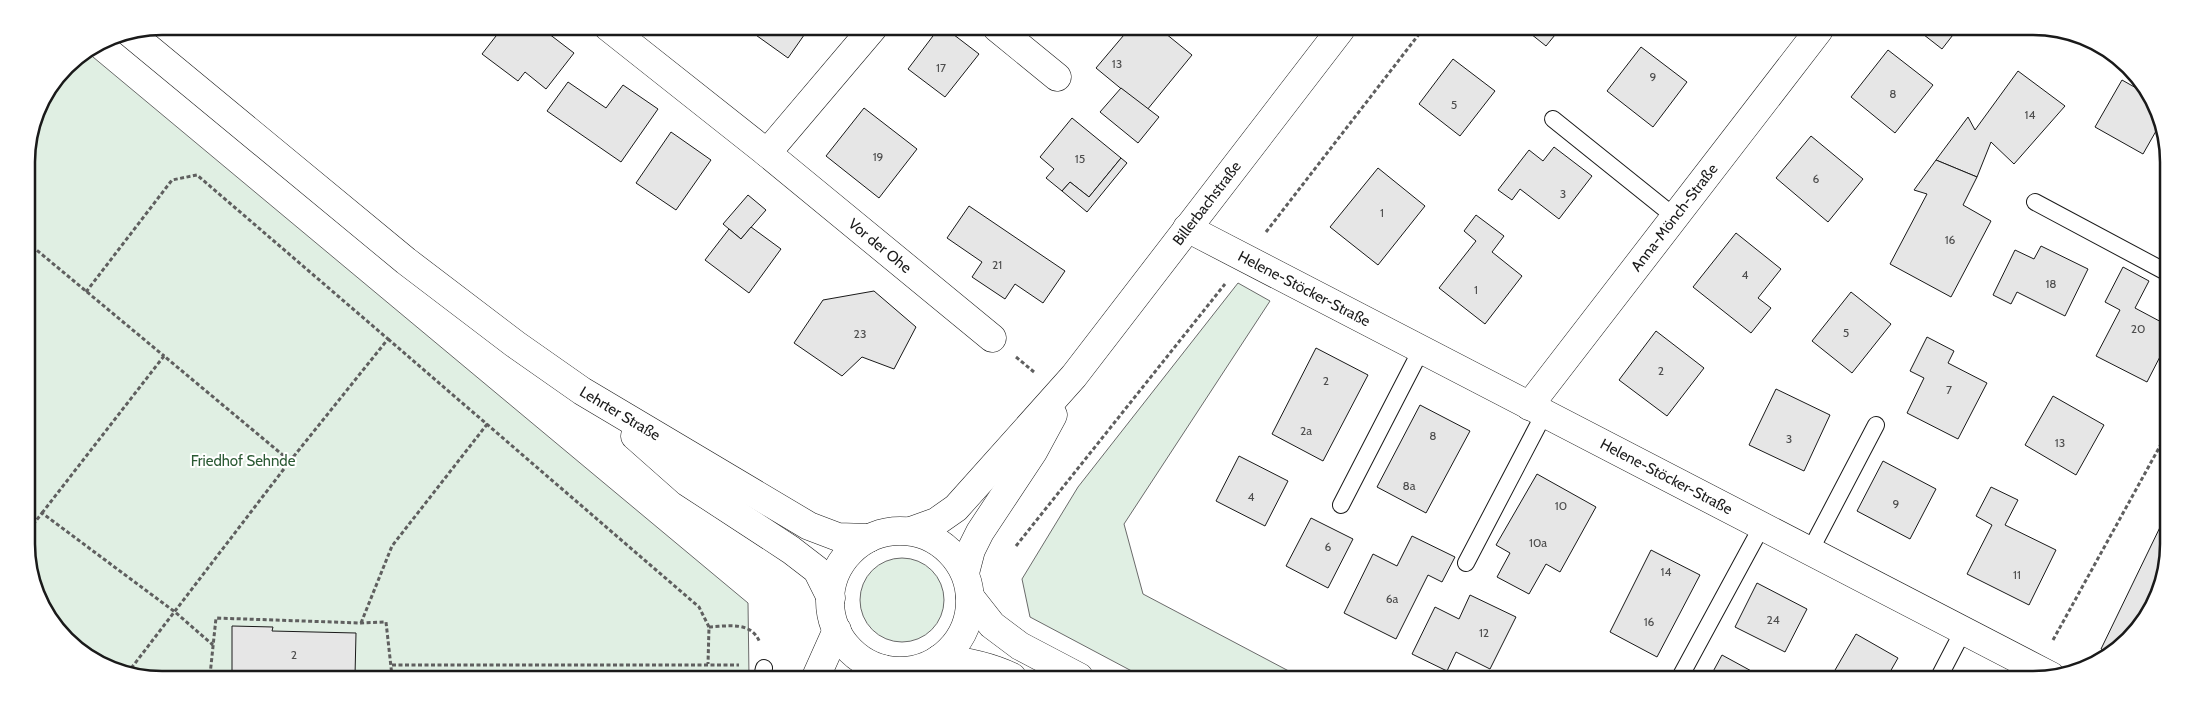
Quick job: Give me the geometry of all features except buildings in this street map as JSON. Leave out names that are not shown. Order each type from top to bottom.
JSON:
[{"type":"street","name":"Vor der Ohe","points":[[618,35],[767,153],[992,338]]},
{"type":"street","points":[[767,153],[867,35]]},
{"type":"street","points":[[1006,35],[1057,77]]},
{"type":"street","name":"Billerbachstraße","points":[[911,531],[936,522],[956,508],[1074,376],[1336,35]]},
{"type":"street","name":"Anna-Mönch-Straße","points":[[1536,410],[1675,217],[1815,35]]},
{"type":"street","points":[[135,37],[406,261],[515,344],[582,391]]},
{"type":"street","name":"Helene-Stöcker-Straße","points":[[1187,228],[2042,671]]},
{"type":"street","name":"Billerbachstraße","points":[[968,585],[971,550],[980,532],[1033,452],[1074,376]]},
{"type":"street","name":"Lehrter Straße","points":[[582,391],[809,526],[838,536],[869,538]]},
{"type":"street","name":"Lehrter Straße","points":[[582,391],[687,482],[791,550],[817,570],[830,598]]},
{"type":"street","points":[[874,671],[848,647],[837,630],[832,615],[830,598],[834,580],[841,563],[854,549],[869,538],[897,530],[911,531],[934,539],[952,553],[968,585],[992,625],[1020,646],[1068,671]]},
{"type":"street","points":[[903,671],[922,668],[940,659],[957,642],[968,620],[968,585]]},
{"type":"street","points":[[819,671],[837,630]]},
{"type":"street","points":[[940,659],[968,662],[999,671]]},
{"type":"lane","points":[[1553,119],[1675,217]]},
{"type":"lane","points":[[2036,202],[2160,269]]},
{"type":"lane","points":[[1341,505],[1421,350]]},
{"type":"lane","points":[[1466,563],[1536,410]]},
{"type":"lane","points":[[1810,551],[1876,426]]},
{"type":"lane","points":[[1683,671],[1762,526]]},
{"type":"lane","points":[[1942,671],[1964,630]]},
{"type":"path","points":[[1016,546],[1244,259],[1418,35]]},
{"type":"path","points":[[86,292],[172,180],[197,175],[488,423],[699,607],[709,627],[708,664]]},
{"type":"path","points":[[35,249],[290,461]]},
{"type":"path","points":[[132,668],[290,461],[388,339]]},
{"type":"path","points":[[35,522],[164,356]]},
{"type":"path","points":[[360,623],[392,546],[488,423]]},
{"type":"path","points":[[2045,671],[2160,446]]},
{"type":"path","points":[[42,513],[175,612],[213,646]]},
{"type":"path","points":[[210,671],[216,618],[360,623],[386,622],[392,671]]},
{"type":"path","points":[[709,627],[747,627],[757,634],[763,671]]},
{"type":"path","points":[[392,665],[708,664],[740,665],[760,671]]},
{"type":"green space","name":"Friedhof Sehnde","points":[[92,56],[748,603],[749,671],[162,671],[129,667],[99,654],[85,645],[67,628],[48,600],[37,569],[35,552],[35,154],[39,129],[48,106],[61,85],[78,67]]},
{"type":"green space","points":[[1238,283],[1270,301],[1124,524],[1143,594],[1289,671],[1132,671],[1030,617],[1022,579],[1078,487]]},
{"type":"green space","points":[[902,558],[925,565],[937,577],[944,600],[937,623],[925,635],[902,642],[879,635],[867,623],[860,600],[867,577],[879,565]]}]
